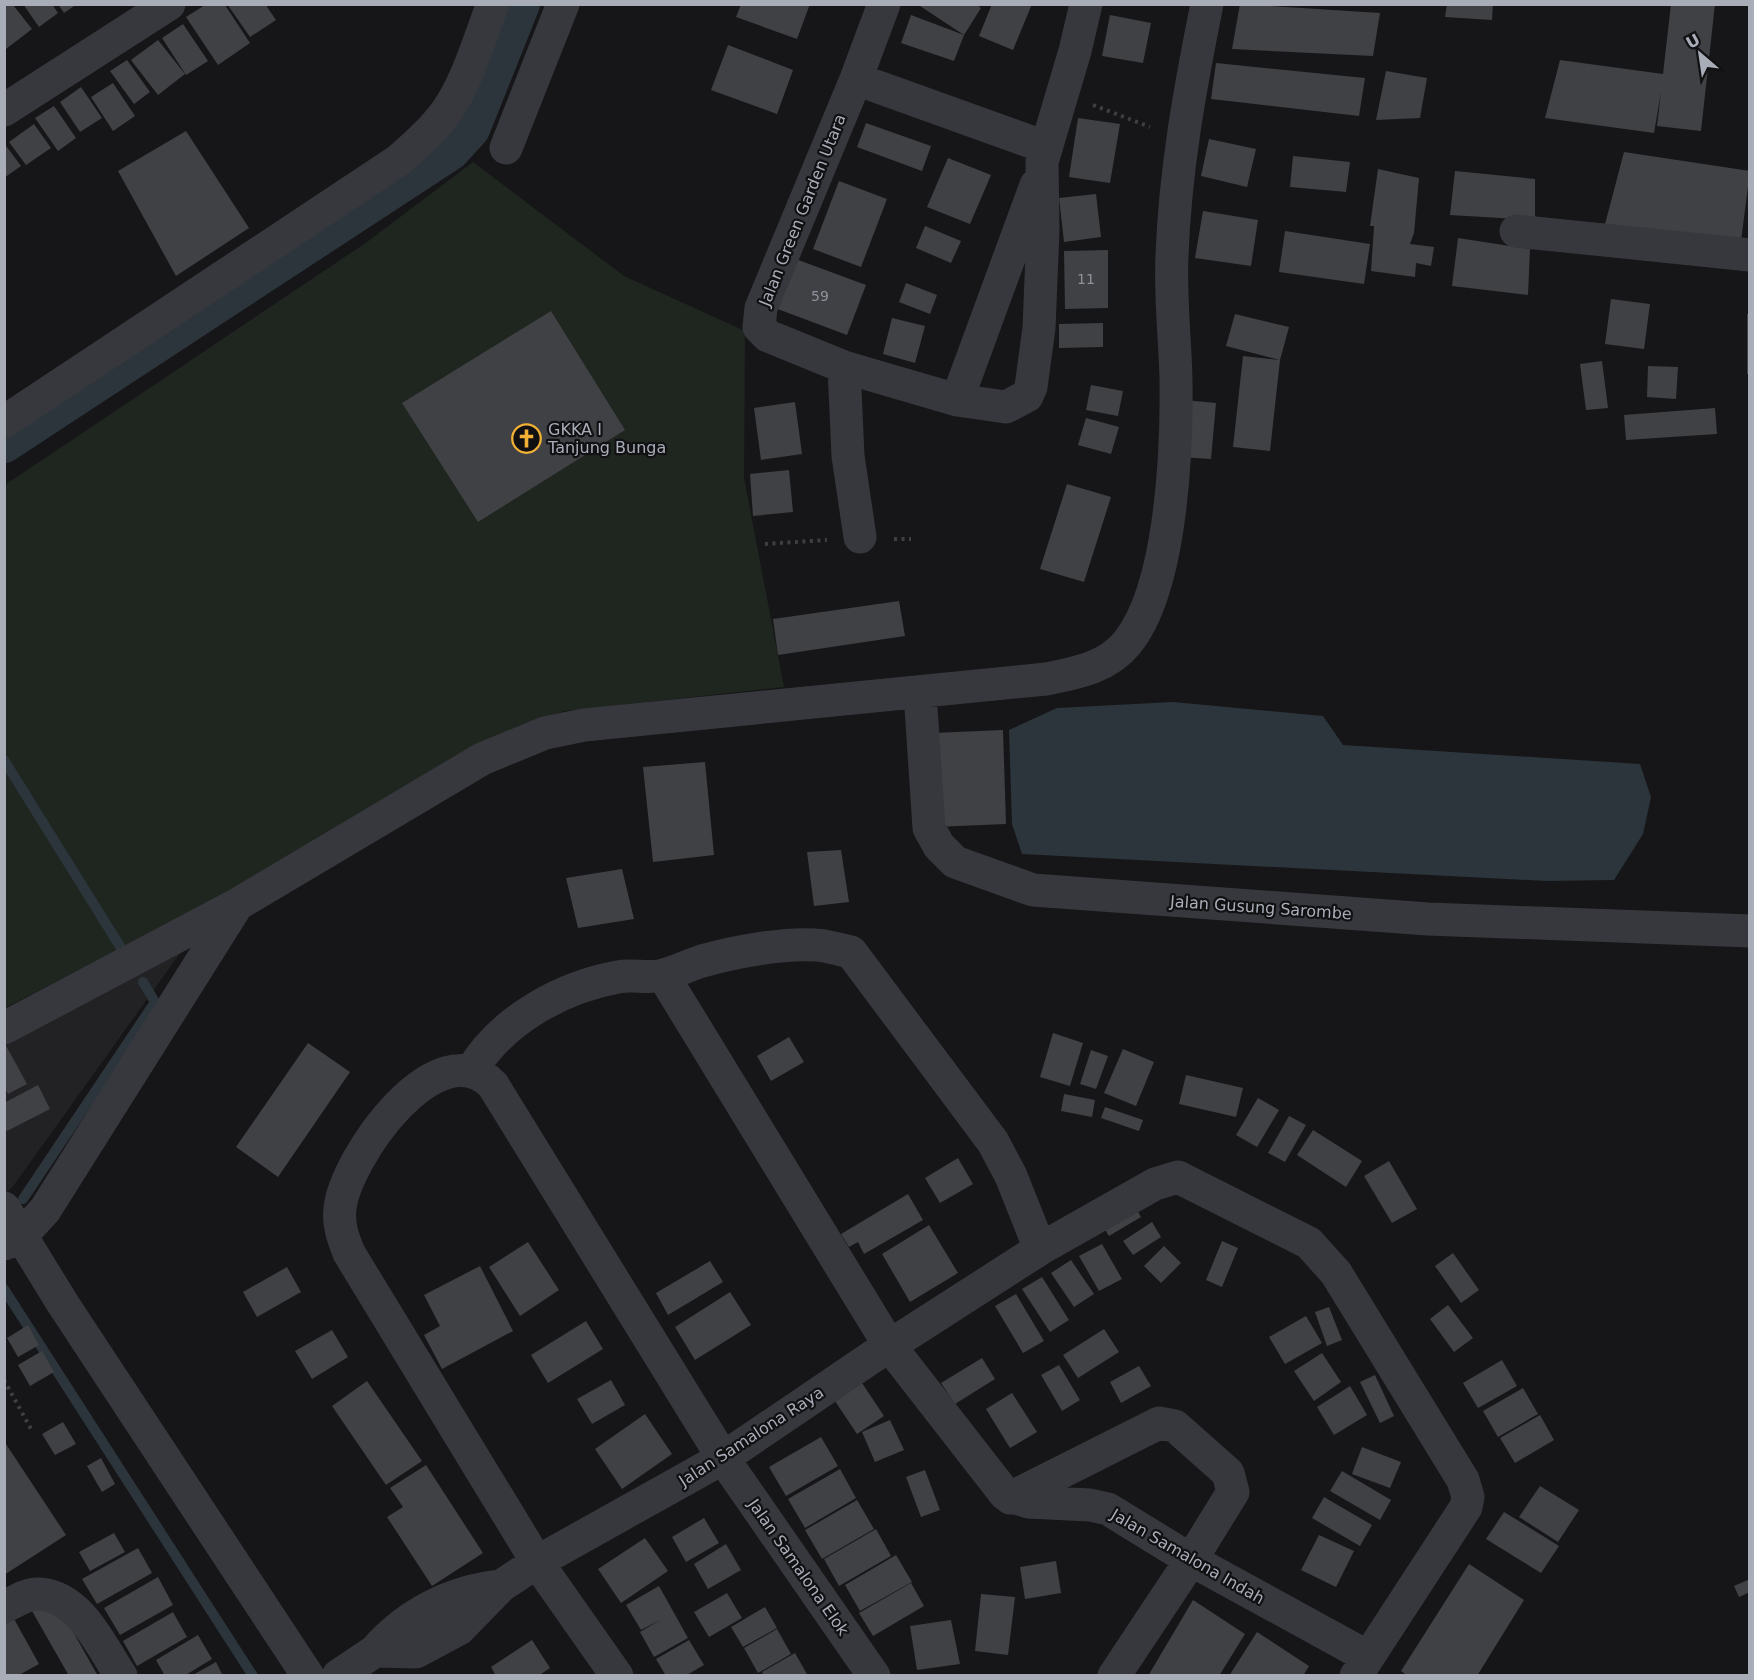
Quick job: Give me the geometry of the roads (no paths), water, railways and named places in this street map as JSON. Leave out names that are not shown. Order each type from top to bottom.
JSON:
[{"type":"street","points":[[4,110],[169,4]]},
{"type":"street","points":[[4,422],[399,160],[440,120],[452,103],[464,79],[493,4]]},
{"type":"street","points":[[506,148],[563,4]]},
{"type":"street","name":"Jalan Green Garden Utara","points":[[850,368],[768,336],[759,327],[758,320],[856,80],[884,4]]},
{"type":"street","points":[[957,400],[1042,161],[1075,51],[1086,4]]},
{"type":"street","points":[[4,1028],[238,904],[459,771],[510,746],[545,733],[584,725],[1046,679],[1088,669],[1120,650],[1139,624],[1157,579],[1170,498],[1176,380],[1172,256],[1181,139],[1207,4]]},
{"type":"street","points":[[856,80],[1042,161]]},
{"type":"street","points":[[860,537],[848,456],[850,368],[957,400],[999,408],[1013,404],[1030,393],[1039,328],[1043,230],[1042,161]]},
{"type":"street","points":[[1516,231],[1749,255]]},
{"type":"street","name":"Jalan Gusung Sarombe","points":[[920,693],[929,828],[932,835],[955,862],[1033,890],[1428,919],[1749,931]]},
{"type":"street","points":[[13,1240],[45,1210],[238,904]]},
{"type":"street","points":[[617,1676],[537,1562],[349,1253],[340,1229],[340,1207],[345,1192],[358,1161],[375,1134],[401,1103],[436,1075],[458,1069],[472,1070],[484,1049],[505,1030],[550,1000],[593,982],[622,976],[663,975],[705,960],[762,950],[815,945],[850,952],[993,1142],[1011,1176],[1040,1249]]},
{"type":"street","points":[[663,975],[889,1346],[996,1485],[1010,1498],[1151,1426],[1170,1424],[1228,1473],[1233,1492],[1114,1676]]},
{"type":"street","name":"Jalan Samalona Elok","points":[[472,1070],[493,1085],[723,1458],[874,1676]]},
{"type":"street","name":"Jalan Samalona Raya","points":[[338,1676],[375,1651],[416,1652],[459,1629],[501,1586],[537,1562],[723,1458],[889,1346],[1040,1249],[1165,1179],[1185,1179],[1309,1243],[1336,1273],[1463,1480],[1468,1497],[1466,1507],[1362,1666]]},
{"type":"street","points":[[4,1209],[13,1240],[308,1676]]},
{"type":"street","name":"Jalan Samalona Indah","points":[[1010,1498],[1028,1502],[1108,1509],[1362,1666]]},
{"type":"street","points":[[4,1607],[37,1594],[60,1599],[74,1609],[121,1676]]},
{"type":"waterway","points":[[4,444],[451,151],[471,129],[521,4]]},
{"type":"waterway","points":[[4,760],[126,956]]},
{"type":"waterway","points":[[23,1199],[155,1002],[143,982]]},
{"type":"waterway","points":[[4,1289],[253,1676]]},
{"type":"place","name":"GKKA I Tanjung Bunga","points":[[527,438]]}]
